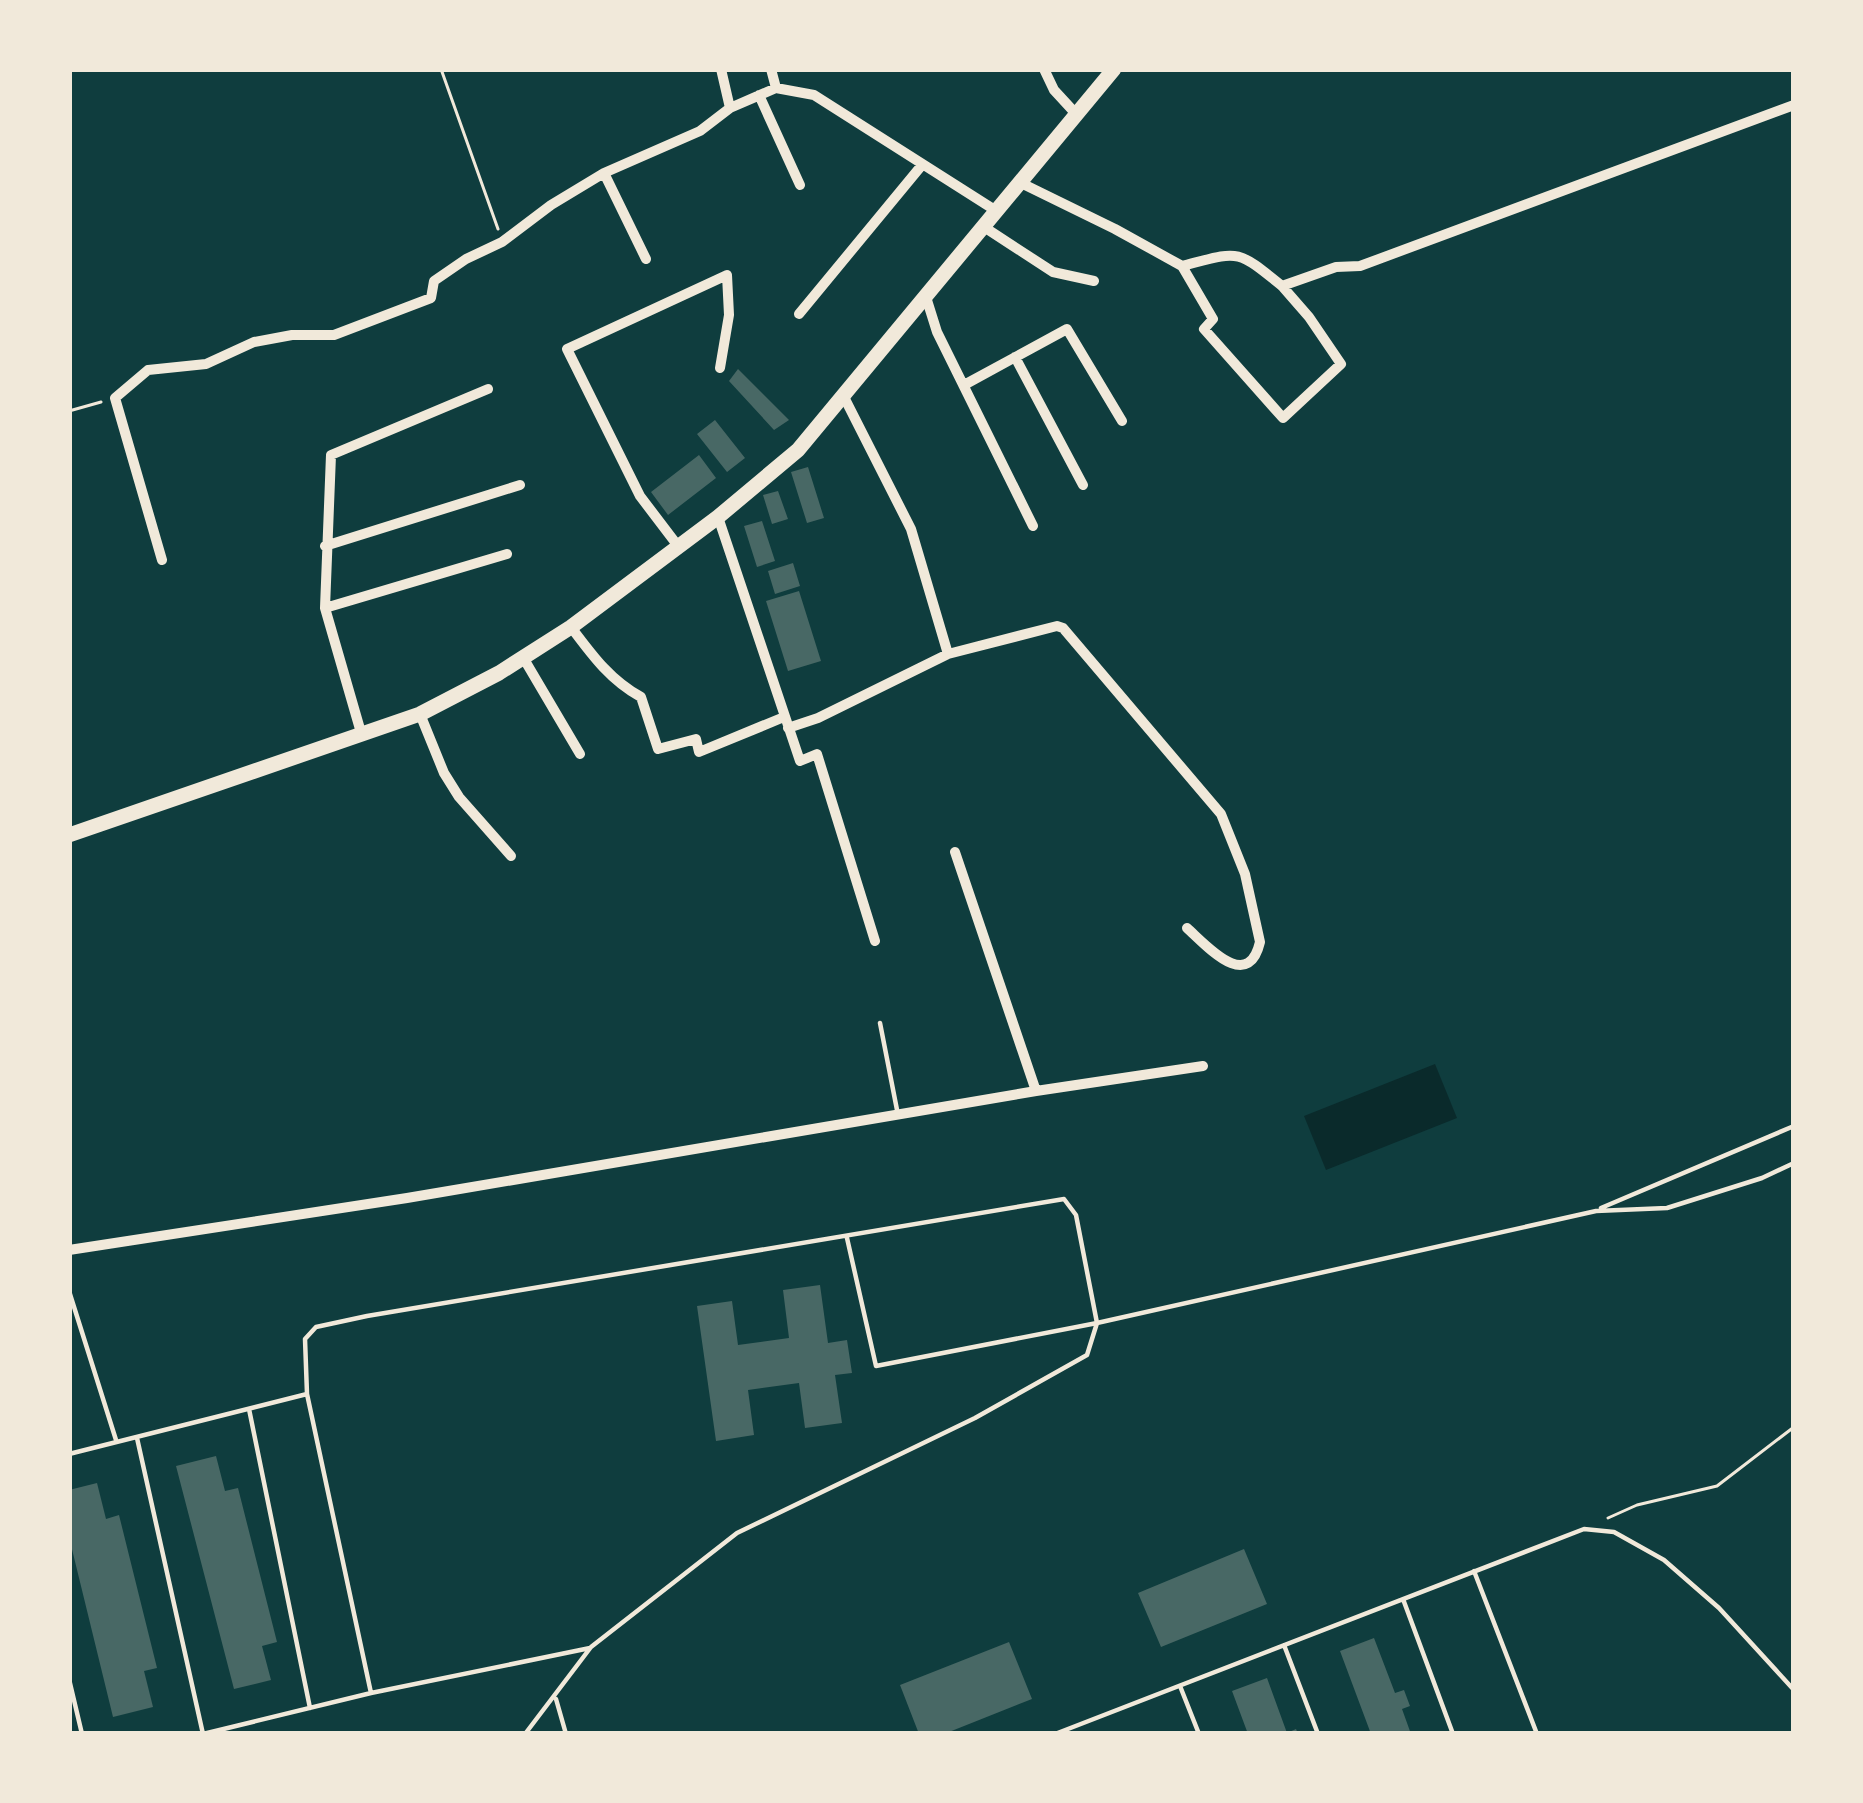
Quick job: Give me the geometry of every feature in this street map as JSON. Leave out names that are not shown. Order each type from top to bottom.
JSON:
[{"type":"main road","points":[[69,835],[420,714],[524,659],[572,627],[798,450],[1114,69]]},
{"type":"street","points":[[721,69],[730,108]]},
{"type":"street","points":[[771,69],[776,88]]},
{"type":"street","points":[[1044,69],[1076,115]]},
{"type":"street","points":[[162,560],[115,398],[148,370],[206,364],[254,342],[334,334],[430,298],[434,281],[502,242],[551,205],[604,173],[700,131],[730,108],[759,95],[776,88],[814,95],[998,212]]},
{"type":"street","points":[[759,95],[800,184]]},
{"type":"street","points":[[1282,286],[1336,267],[1360,266],[1794,106]]},
{"type":"street","points":[[799,314],[922,165]]},
{"type":"street","points":[[604,173],[646,259]]},
{"type":"street","points":[[1021,183],[1182,266],[1213,319],[1204,329],[1283,418],[1341,364],[1282,286],[1246,256],[1228,254],[1182,266]]},
{"type":"street","points":[[984,227],[1053,272],[1094,281]]},
{"type":"street","points":[[678,546],[640,496],[567,349],[727,275],[729,315],[720,368]]},
{"type":"street","points":[[926,297],[937,332],[1033,526]]},
{"type":"street","points":[[964,385],[1067,329],[1122,421]]},
{"type":"street","points":[[1016,357],[1083,485]]},
{"type":"street","points":[[362,736],[325,608],[331,455],[488,389]]},
{"type":"street","points":[[844,397],[911,529],[948,654]]},
{"type":"street","points":[[326,546],[520,485]]},
{"type":"street","points":[[718,517],[800,761],[817,754],[875,941]]},
{"type":"street","points":[[325,608],[506,554]]},
{"type":"street","points":[[572,627],[597,662],[622,687],[641,697],[658,749],[695,739],[699,752],[786,722],[818,718],[948,654],[1057,626],[1070,634],[1213,801],[1227,824],[1245,874],[1259,950],[1239,966],[1222,960],[1187,928]]},
{"type":"street","points":[[524,659],[580,754]]},
{"type":"street","points":[[420,714],[459,797],[511,856]]},
{"type":"street","points":[[955,852],[1036,1091]]},
{"type":"street","points":[[69,1250],[1203,1066]]},
{"type":"lane","points":[[880,1023],[898,1115]]},
{"type":"lane","points":[[1596,1211],[1794,1126]]},
{"type":"lane","points":[[846,1237],[876,1366],[1097,1323],[1596,1211],[1667,1208],[1794,1163]]},
{"type":"lane","points":[[371,1693],[307,1394],[305,1339],[316,1328],[1064,1199],[1076,1215],[1097,1323],[1087,1355],[975,1418],[737,1532],[591,1647],[525,1734]]},
{"type":"lane","points":[[69,1291],[117,1442]]},
{"type":"lane","points":[[69,1454],[307,1394]]},
{"type":"lane","points":[[249,1409],[310,1708]]},
{"type":"lane","points":[[137,1438],[203,1734],[591,1647]]},
{"type":"lane","points":[[1055,1734],[1584,1529],[1614,1532],[1664,1560],[1719,1608],[1794,1690]]},
{"type":"lane","points":[[1474,1571],[1537,1734]]},
{"type":"lane","points":[[1403,1599],[1453,1734]]},
{"type":"lane","points":[[1284,1645],[1318,1734]]},
{"type":"lane","points":[[69,1678],[82,1734]]},
{"type":"lane","points":[[1180,1686],[1199,1734]]},
{"type":"lane","points":[[555,1696],[566,1734]]},
{"type":"path","points":[[441,69],[502,242]]},
{"type":"path","points":[[69,412],[115,398]]},
{"type":"path","points":[[1584,1529],[1636,1504],[1717,1486],[1794,1427]]},
{"type":"water","points":[[1435,1064],[1457,1118],[1326,1170],[1304,1116]]},
{"type":"building","points":[[738,369],[789,420],[774,430],[729,381]]},
{"type":"building","points":[[715,420],[745,458],[727,472],[697,434]]},
{"type":"building","points":[[699,455],[716,478],[668,515],[651,492]]},
{"type":"building","points":[[808,467],[824,518],[807,523],[791,472]]},
{"type":"building","points":[[778,491],[788,519],[772,524],[763,495]]},
{"type":"building","points":[[762,521],[775,561],[757,567],[744,526]]},
{"type":"building","points":[[793,563],[800,586],[775,594],[768,571]]},
{"type":"building","points":[[799,591],[821,661],[788,671],[766,601]]},
{"type":"building","points":[[820,1285],[828,1343],[847,1340],[852,1373],[835,1375],[842,1423],[805,1428],[799,1383],[748,1390],[754,1435],[716,1441],[697,1306],[732,1301],[738,1345],[789,1338],[783,1290]]},
{"type":"building","points":[[216,1456],[225,1491],[238,1488],[277,1642],[262,1646],[271,1680],[234,1689],[176,1466]]},
{"type":"building","points":[[97,1483],[106,1519],[119,1515],[157,1668],[144,1671],[153,1707],[113,1717],[69,1537],[69,1490]]},
{"type":"building","points":[[1244,1549],[1267,1604],[1161,1647],[1138,1593]]},
{"type":"building","points":[[1374,1638],[1395,1693],[1404,1690],[1410,1706],[1402,1709],[1411,1734],[1371,1734],[1340,1651]]},
{"type":"building","points":[[1009,1642],[1032,1699],[944,1734],[919,1734],[900,1685]]},
{"type":"building","points":[[1267,1678],[1287,1733],[1296,1729],[1298,1734],[1248,1734],[1232,1691]]}]
